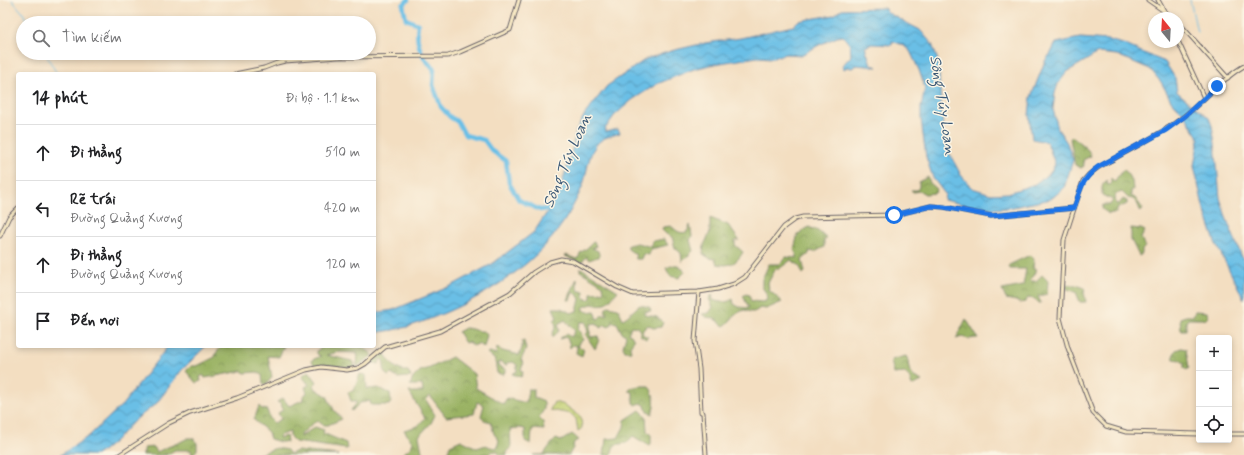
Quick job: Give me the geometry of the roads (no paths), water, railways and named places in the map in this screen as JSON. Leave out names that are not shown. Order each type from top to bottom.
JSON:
[{"type":"street","points":[[376,57],[448,56],[460,52],[510,30],[519,0]]},
{"type":"street","points":[[1148,0],[1165,11]]},
{"type":"street","points":[[1158,0],[1165,11]]},
{"type":"street","points":[[1184,29],[1228,78]]},
{"type":"street","points":[[1181,48],[1204,98]]},
{"type":"street","points":[[245,72],[264,68],[277,62],[303,60]]},
{"type":"street","points":[[1196,434],[1126,432],[1106,426],[1092,413],[1068,348],[1060,318],[1064,240],[1083,181],[1091,172],[1166,130],[1185,116],[1204,98],[1244,66]]},
{"type":"street","points":[[118,455],[169,423],[190,413],[236,398],[306,370],[321,367],[347,370],[358,368],[385,347],[440,330],[510,294],[534,272],[558,259],[573,261],[630,294],[699,292],[726,287],[740,281],[745,277],[784,227],[795,219],[803,216],[894,215],[931,206],[991,216],[1074,208]]},
{"type":"street","points":[[0,236],[9,217],[16,210]]},
{"type":"street","points":[[699,292],[695,341],[706,455]]},
{"type":"street","points":[[1232,434],[1244,434]]},
{"type":"water","points":[[884,8],[890,14],[920,30],[932,44],[938,61],[943,130],[946,147],[961,175],[972,188],[991,194],[1008,193],[1035,184],[1051,172],[1055,164],[1047,142],[1032,139],[1029,115],[1031,97],[1045,61],[1056,43],[1080,38],[1108,40],[1123,44],[1165,62],[1175,78],[1177,92],[1209,118],[1212,126],[1220,198],[1244,262],[1244,299],[1215,242],[1203,206],[1194,166],[1199,139],[1185,115],[1172,102],[1161,82],[1150,69],[1117,55],[1098,53],[1067,72],[1058,84],[1053,109],[1058,129],[1067,143],[1073,160],[1064,188],[1051,199],[1008,208],[989,209],[944,200],[945,194],[933,178],[926,157],[921,119],[921,107],[925,88],[919,70],[910,51],[903,45],[892,41],[892,45],[872,44],[865,47],[871,64],[877,67],[856,65],[852,68],[847,67],[844,69],[842,66],[851,56],[850,45],[843,36],[819,45],[802,55],[785,54],[772,58],[757,57],[714,64],[694,69],[657,84],[632,100],[614,116],[605,129],[606,132],[618,129],[620,133],[604,138],[596,145],[591,155],[583,185],[568,215],[554,235],[518,270],[498,285],[453,309],[407,327],[376,333],[376,313],[393,310],[451,286],[492,264],[534,232],[548,211],[561,186],[576,131],[585,114],[607,86],[646,59],[705,43],[741,38],[793,26],[798,21],[834,15],[842,9]]},
{"type":"water","points":[[166,348],[204,348],[181,371],[156,404],[135,420],[104,450],[96,455],[60,455],[89,436],[123,404]]},
{"type":"waterway","points":[[12,0],[24,16]]},
{"type":"waterway","name":"Sông Túy Loan","points":[[408,0],[403,5],[406,19],[418,24],[418,43],[422,54],[434,69],[433,85],[441,107],[450,117],[458,122],[465,135],[484,140],[492,151],[506,161],[509,183],[519,200],[540,210],[554,208]]},
{"type":"waterway","points":[[1190,0],[1197,32]]},
{"type":"waterway","points":[[49,60],[56,72]]}]
